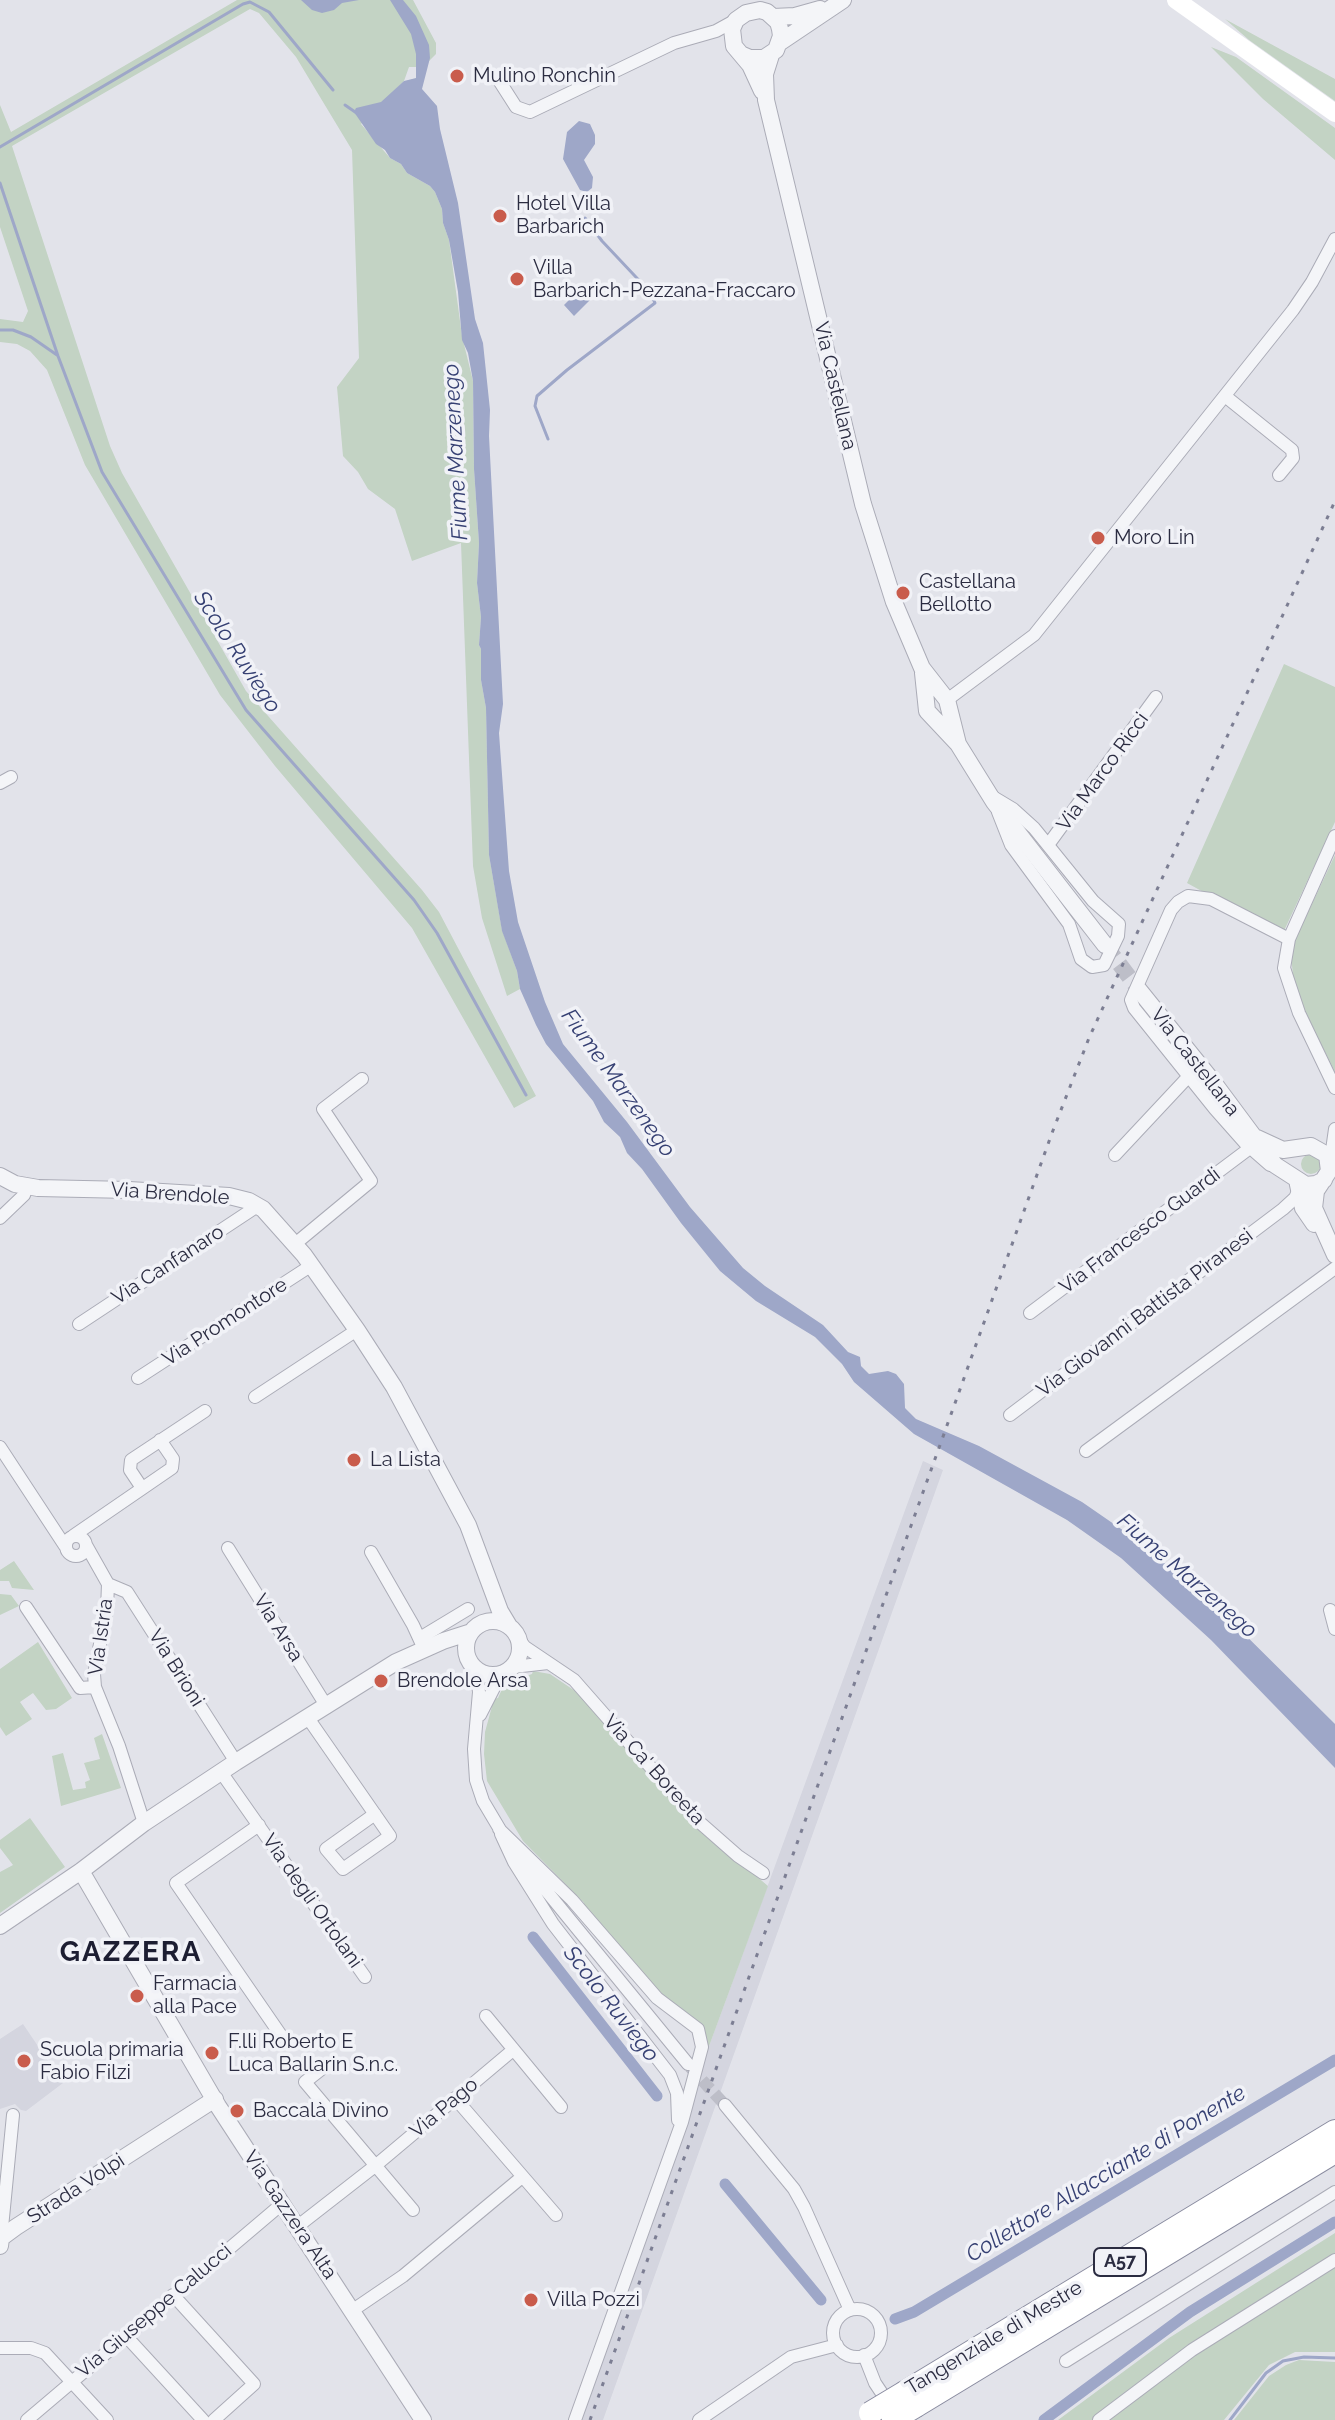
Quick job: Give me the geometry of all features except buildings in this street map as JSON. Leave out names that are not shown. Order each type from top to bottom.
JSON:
[{"type":"highway","name":"Tangenziale di Mestre","points":[[893,2420],[907,2406],[1335,2131]]},
{"type":"highway","name":"Tangenziale di Mestre","points":[[864,2416],[907,2406],[1335,2152]]},
{"type":"main road","points":[[1176,0],[1335,113]]},
{"type":"street","points":[[500,82],[516,107],[530,112],[674,43],[708,34],[740,12],[765,10],[795,16],[842,1]]},
{"type":"street","points":[[708,34],[757,59],[842,1]]},
{"type":"street","points":[[765,10],[780,29],[775,49]]},
{"type":"street","points":[[739,50],[732,29],[740,12]]},
{"type":"street","name":"Via Castellana","points":[[775,49],[765,74],[766,100],[863,504],[894,602],[939,704]]},
{"type":"street","name":"Via Castellana","points":[[739,50],[766,100]]},
{"type":"street","points":[[1105,945],[992,799],[958,744],[939,704],[1034,635],[1299,301],[1335,239]]},
{"type":"street","points":[[1225,396],[1292,450],[1293,458],[1279,475]]},
{"type":"street","name":"Via Marco Ricci","points":[[1048,845],[1156,697]]},
{"type":"street","points":[[992,799],[1013,809],[1048,845],[1093,901],[1119,924],[1117,941],[1107,962],[1101,967],[1092,967],[1081,959],[1066,918],[1011,845],[992,799]]},
{"type":"street","points":[[1335,836],[1289,939],[1284,968],[1299,1013],[1335,1088]]},
{"type":"street","points":[[1251,1141],[1188,1077],[1131,1000],[1174,906],[1188,896],[1204,896],[1289,939]]},
{"type":"street","name":"Via Castellana","points":[[1139,990],[1251,1141],[1297,1182]]},
{"type":"street","name":"Via Castellana","points":[[1115,1155],[1188,1077]]},
{"type":"street","points":[[295,1244],[371,1181],[323,1109],[362,1079]]},
{"type":"street","points":[[1335,1127],[1302,1148],[1291,1161],[1303,1208],[1335,1255]]},
{"type":"street","points":[[1325,1238],[1313,1202],[1327,1174],[1335,1127]]},
{"type":"street","name":"Via Castellana","points":[[1251,1141],[1277,1149],[1316,1147],[1324,1152],[1327,1174]]},
{"type":"street","name":"Via Francesco Guardi","points":[[1030,1313],[1251,1141]]},
{"type":"street","points":[[1297,1182],[1310,1185],[1327,1174]]},
{"type":"street","name":"Via Brendole","points":[[0,1176],[27,1187],[221,1196],[256,1204],[312,1265],[357,1330],[417,1427],[468,1525],[500,1611],[509,1626]]},
{"type":"street","name":"Via Giovanni Battista Piranesi","points":[[1010,1415],[1280,1211],[1295,1198],[1297,1182]]},
{"type":"street","points":[[0,1218],[24,1195],[27,1187]]},
{"type":"street","name":"Via Canfanaro","points":[[79,1324],[256,1204]]},
{"type":"street","points":[[1280,1211],[1291,1210],[1310,1220]]},
{"type":"street","name":"Via Promontore","points":[[138,1378],[312,1265]]},
{"type":"street","points":[[1086,1451],[1335,1268]]},
{"type":"street","points":[[255,1397],[357,1330]]},
{"type":"street","points":[[142,1488],[129,1463],[205,1411]]},
{"type":"street","points":[[0,1447],[69,1541],[173,1466],[173,1459],[160,1440]]},
{"type":"street","name":"Via Istria","points":[[69,1541],[70,1554],[76,1556],[82,1554],[86,1545],[108,1584],[107,1609],[94,1674],[95,1687],[119,1746],[144,1823]]},
{"type":"street","name":"Via Arsa","points":[[228,1548],[327,1707]]},
{"type":"street","points":[[371,1552],[424,1645],[451,1650],[484,1673],[548,1663]]},
{"type":"street","name":"Via Brendole","points":[[476,1628],[487,1608],[489,1579]]},
{"type":"street","name":"Via Brioni","points":[[108,1584],[127,1592],[236,1762]]},
{"type":"street","name":"Via Istria","points":[[26,1607],[79,1686],[84,1689],[95,1687]]},
{"type":"street","points":[[0,1926],[144,1823],[236,1762],[424,1645],[468,1609]]},
{"type":"street","points":[[1330,1610],[1335,1629]]},
{"type":"street","points":[[424,1645],[495,1621],[509,1626],[519,1640],[520,1650],[490,1691],[478,1718]]},
{"type":"street","points":[[476,1628],[466,1648],[472,1662],[478,1718],[474,1749],[476,1780],[483,1801],[514,1862],[564,1940],[670,2075],[677,2093],[678,2131]]},
{"type":"street","name":"Via Ca' Boreeta","points":[[519,1640],[574,1680],[697,1820],[763,1873]]},
{"type":"street","points":[[308,1718],[375,1814],[390,1836],[343,1869],[326,1849],[375,1814]]},
{"type":"street","name":"Via degli Ortolani","points":[[221,1772],[365,1977]]},
{"type":"street","name":"Via degli Ortolani","points":[[259,1825],[176,1883],[280,2034]]},
{"type":"street","points":[[499,1829],[688,2064]]},
{"type":"street","points":[[499,1829],[572,1900],[657,1998],[698,2029],[702,2047],[678,2131],[575,2420]]},
{"type":"street","name":"Via Gazzera Alta","points":[[81,1871],[215,2099],[423,2420]]},
{"type":"street","points":[[486,2016],[561,2107]]},
{"type":"street","name":"Via Pago","points":[[298,2226],[513,2050]]},
{"type":"street","points":[[324,2067],[305,2082],[413,2210]]},
{"type":"street","points":[[455,2098],[556,2215]]},
{"type":"street","name":"Strada Volpi","points":[[1,2238],[215,2099]]},
{"type":"street","points":[[725,2105],[774,2162],[799,2198],[850,2310]]},
{"type":"street","name":"Strada Volpi","points":[[1,2238],[13,2115]]},
{"type":"street","points":[[353,2310],[403,2276],[522,2177]]},
{"type":"street","points":[[1066,2361],[1335,2192]]},
{"type":"street","name":"Via Giuseppe Calucci","points":[[27,2420],[283,2203]]},
{"type":"street","points":[[0,2246],[1,2238]]},
{"type":"street","points":[[1099,2420],[1192,2350],[1335,2260]]},
{"type":"street","points":[[173,2295],[254,2384],[214,2420]]},
{"type":"street","points":[[850,2310],[872,2314],[881,2329],[878,2344],[864,2355],[849,2355],[837,2345],[834,2336],[834,2326],[850,2310]]},
{"type":"street","points":[[125,2335],[203,2420]]},
{"type":"street","points":[[699,2420],[791,2357],[837,2345]]},
{"type":"street","points":[[0,2348],[40,2350],[107,2420]]},
{"type":"street","points":[[864,2355],[875,2383],[907,2406]]},
{"type":"shaded area","points":[[923,1461],[943,1470],[603,2420],[579,2420],[689,2121],[692,2095],[708,2049]]},
{"type":"shaded area","name":"Scuola primaria Fabio Filzi","points":[[23,2024],[63,2083],[26,2111],[15,2104],[0,2109],[0,2039]]},
{"type":"green space","points":[[237,0],[413,0],[436,43],[436,54],[423,67],[409,67],[404,81],[361,124],[390,158],[435,192],[449,240],[462,336],[473,381],[479,543],[477,583],[481,617],[479,645],[486,708],[489,855],[502,930],[520,989],[507,996],[482,918],[473,866],[461,543],[412,561],[395,509],[368,489],[343,456],[337,387],[359,358],[352,150],[296,57],[259,13],[250,9],[12,146],[110,446],[122,473],[246,691],[439,912],[536,1096],[514,1108],[412,928],[275,766],[220,695],[85,465],[47,370],[30,351],[17,344],[0,342],[0,319],[23,322],[28,311],[0,227],[0,105],[11,132]]},
{"type":"green space","points":[[1225,19],[1335,79],[1335,101],[1249,40]]},
{"type":"green space","points":[[1211,47],[1236,57],[1335,128],[1335,160],[1263,99]]},
{"type":"green space","points":[[1284,664],[1335,687],[1335,822],[1282,935],[1187,883]]},
{"type":"green space","points":[[1335,855],[1335,1072],[1295,992],[1291,957],[1295,940]]},
{"type":"green space","points":[[1311,1154],[1318,1157],[1321,1164],[1318,1171],[1311,1174],[1304,1171],[1301,1164],[1304,1157]]},
{"type":"green space","points":[[14,1561],[34,1590],[12,1588],[9,1581],[0,1581],[0,1570]]},
{"type":"green space","points":[[0,1594],[11,1595],[19,1606],[0,1615]]},
{"type":"green space","points":[[38,1642],[72,1698],[56,1709],[46,1710],[33,1693],[20,1702],[32,1719],[6,1736],[0,1727],[0,1669]]},
{"type":"green space","points":[[533,1671],[550,1674],[587,1699],[693,1823],[768,1886],[708,2049],[705,2035],[667,2002],[583,1907],[584,1903],[523,1841],[487,1781],[485,1732],[494,1699],[509,1682]]},
{"type":"green space","points":[[102,1734],[121,1788],[61,1806],[52,1756],[63,1753],[73,1790],[86,1788],[85,1782],[90,1780],[84,1763],[100,1759],[94,1738]]},
{"type":"green space","points":[[30,1818],[65,1867],[0,1913],[0,1872],[13,1865],[0,1848],[0,1840]]},
{"type":"green space","points":[[1335,2233],[1335,2352],[1295,2352],[1269,2365],[1224,2420],[1058,2420],[1169,2338]]},
{"type":"green space","points":[[1299,2360],[1335,2362],[1335,2420],[1234,2420],[1269,2376]]},
{"type":"water","points":[[301,0],[359,0],[342,3],[334,10],[322,13],[312,10]]},
{"type":"water","points":[[390,0],[403,0],[416,16],[429,45],[430,58],[422,89],[437,106],[458,203],[475,319],[483,343],[490,410],[503,704],[499,733],[509,871],[518,922],[563,1044],[627,1122],[690,1207],[743,1268],[823,1325],[848,1352],[860,1357],[861,1366],[869,1374],[888,1371],[896,1374],[904,1384],[905,1408],[916,1419],[979,1446],[1082,1502],[1206,1596],[1335,1724],[1335,1768],[1211,1640],[1121,1558],[1067,1520],[914,1434],[854,1382],[842,1364],[815,1337],[756,1301],[720,1271],[627,1153],[620,1137],[604,1122],[593,1101],[546,1044],[520,989],[517,971],[502,931],[489,855],[486,708],[479,645],[481,617],[477,583],[479,543],[473,381],[468,353],[462,340],[449,240],[435,192],[390,158],[354,112],[356,108],[381,102],[404,81],[416,78],[416,54],[411,34]]},
{"type":"water","points":[[579,121],[590,124],[595,135],[595,144],[584,160],[593,177],[592,188],[587,192],[580,190],[563,159],[567,132]]},
{"type":"water","points":[[582,287],[592,298],[574,316],[564,305]]},
{"type":"waterway","points":[[0,147],[250,2],[269,12],[333,90]]},
{"type":"waterway","points":[[345,105],[358,114]]},
{"type":"waterway","name":"Scolo Ruviego","points":[[0,183],[58,356],[102,472],[246,710],[414,900],[437,933],[526,1095]]},
{"type":"waterway","points":[[548,439],[535,406],[537,396],[655,303],[650,292],[602,241],[585,218]]},
{"type":"waterway","points":[[0,330],[13,330],[31,337],[57,355]]},
{"type":"waterway","name":"Scolo Ruviego","points":[[533,1937],[657,2096]]},
{"type":"waterway","name":"Collettore Allacciante di Ponente","points":[[895,2319],[914,2312],[1335,2060]]},
{"type":"waterway","points":[[725,2184],[821,2300]]},
{"type":"waterway","points":[[1044,2420],[1190,2312],[1335,2222]]},
{"type":"waterway","points":[[1230,2420],[1266,2373],[1283,2361],[1304,2357],[1335,2358]]},
{"type":"tunnel","points":[[1105,945],[1139,990]]},
{"type":"tunnel","points":[[690,2067],[725,2105]]},
{"type":"railway","points":[[590,2420],[1052,1133],[1089,1038],[1335,501]]},
{"type":"place","name":"Mulino Ronchin","points":[[457,76]]},
{"type":"place","name":"Hotel Villa Barbarich","points":[[500,216]]},
{"type":"place","name":"Villa Barbarich-Pezzana-Fraccaro","points":[[517,279]]},
{"type":"place","name":"Moro Lin","points":[[1098,538]]},
{"type":"place","name":"Castellana Bellotto","points":[[903,593]]},
{"type":"place","name":"La Lista","points":[[354,1460]]},
{"type":"place","name":"Brendole Arsa","points":[[381,1681]]},
{"type":"place","name":"Farmacia alla Pace","points":[[137,1996]]},
{"type":"place","name":"F.lli Roberto E Luca Ballarin S.n.c.","points":[[212,2053]]},
{"type":"place","name":"Scuola primaria Fabio Filzi","points":[[24,2061]]},
{"type":"place","name":"Baccalà Divino","points":[[237,2111]]},
{"type":"place","name":"Villa Pozzi","points":[[531,2300]]},
{"type":"district","name":"GAZZERA","points":[[131,1953]]},
{"type":"water label","name":"Fiume Marzenego","points":[[456,452]]},
{"type":"water label","name":"Fiume Marzenego","points":[[618,1083]]},
{"type":"water label","name":"Fiume Marzenego","points":[[1187,1576]]}]
